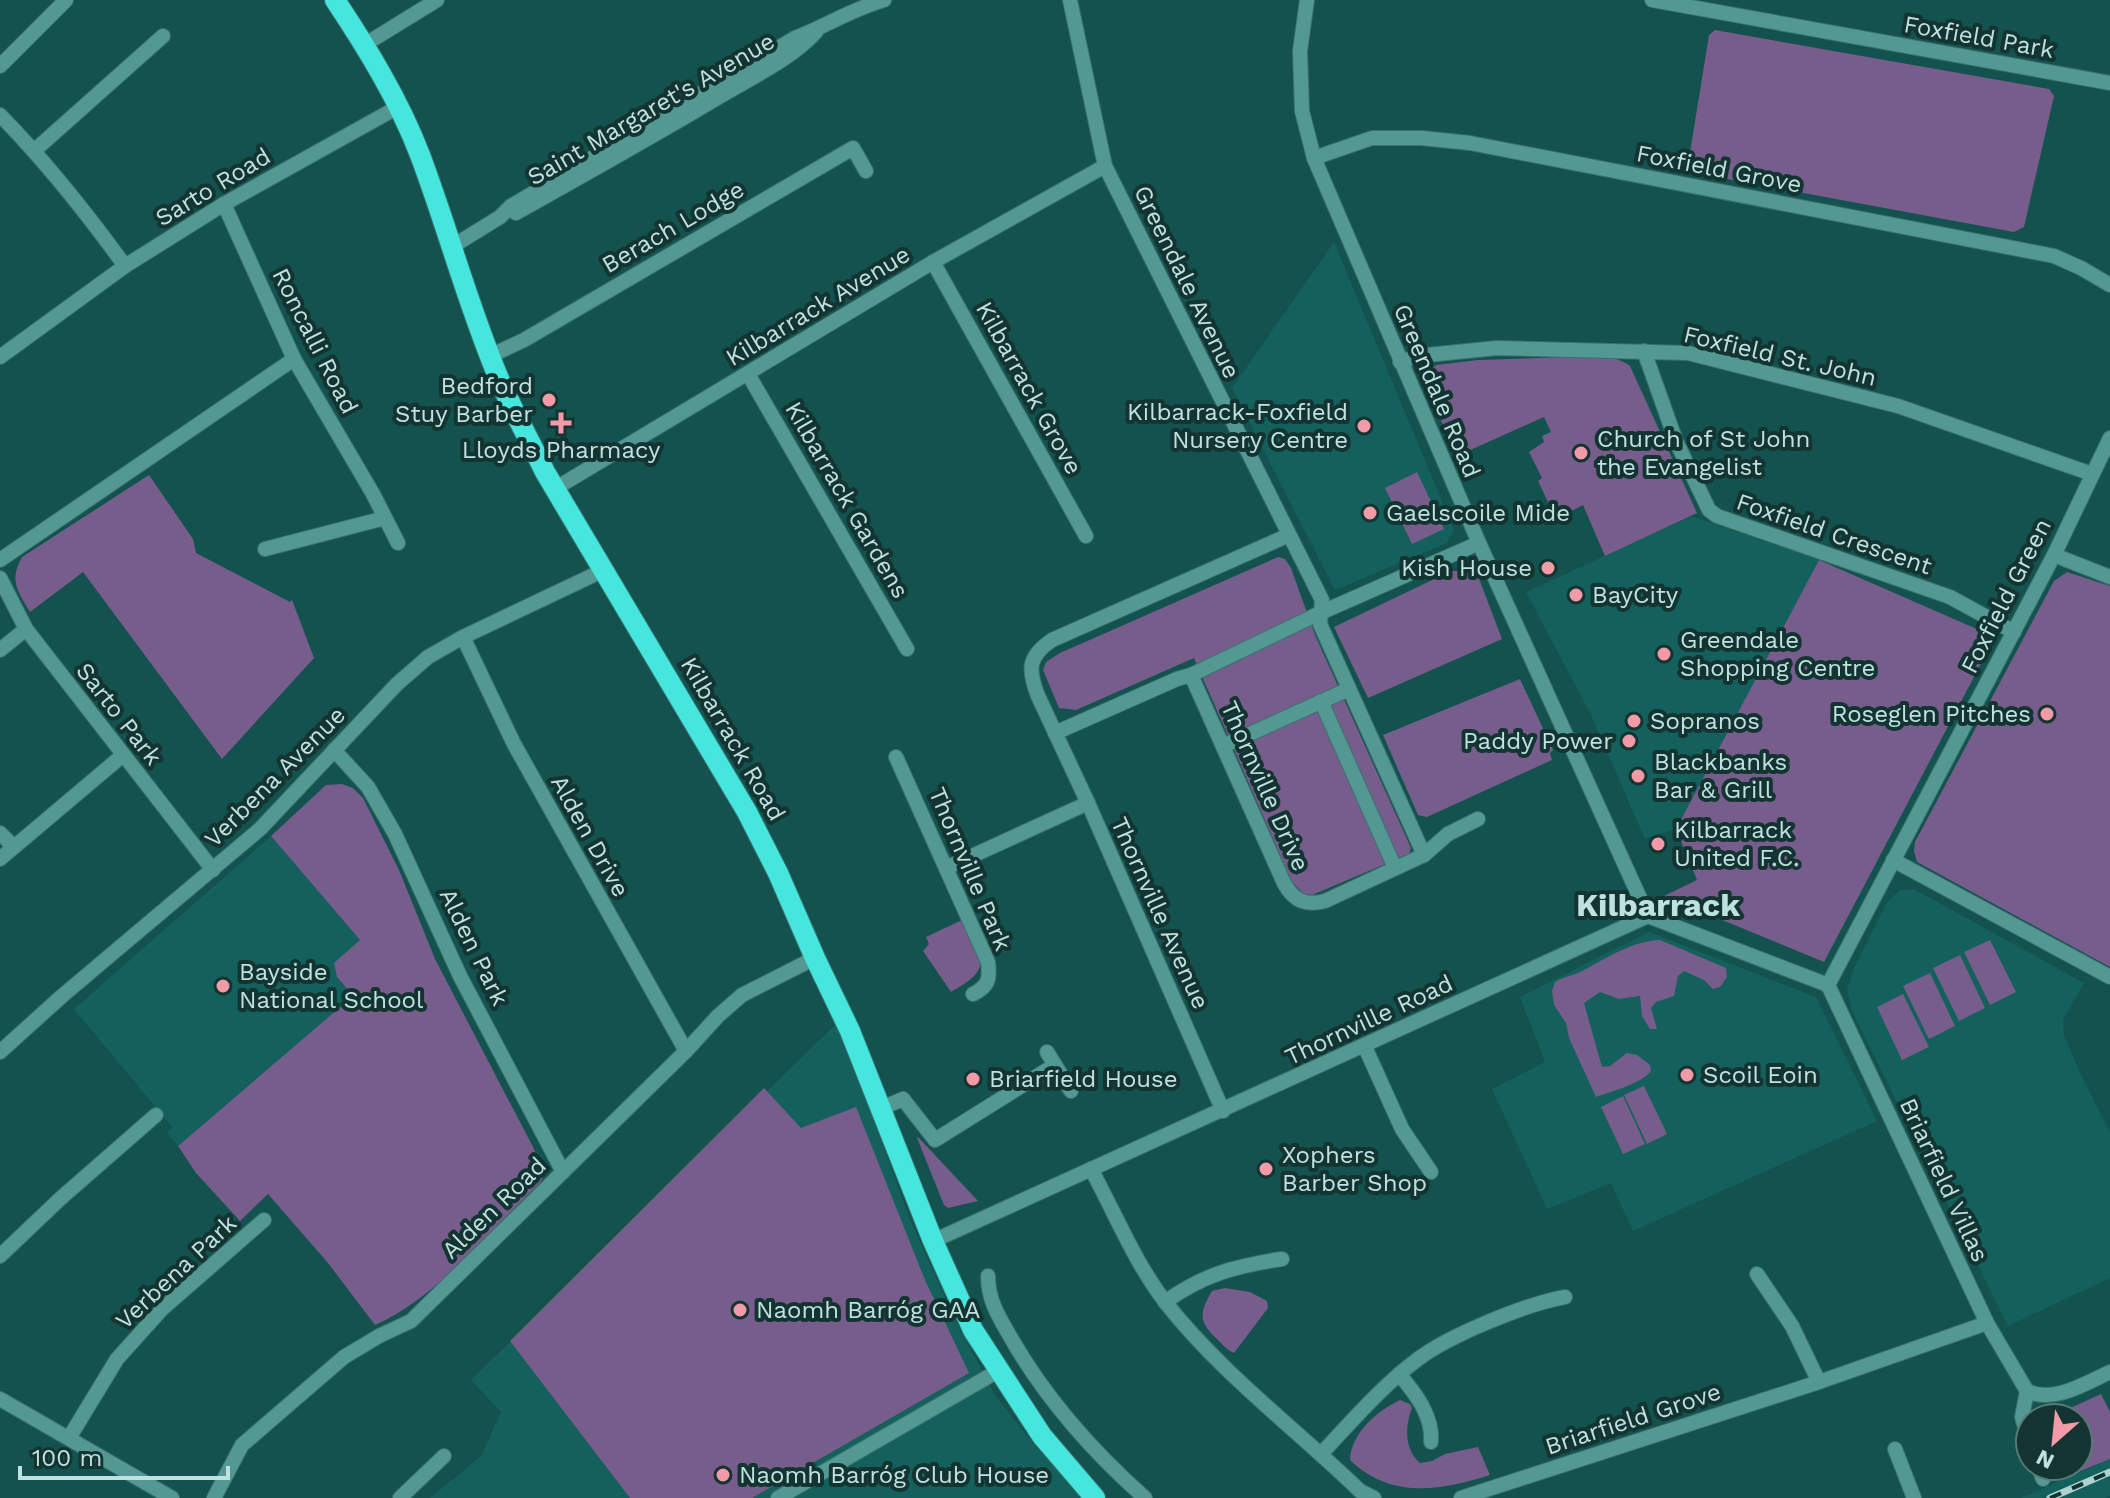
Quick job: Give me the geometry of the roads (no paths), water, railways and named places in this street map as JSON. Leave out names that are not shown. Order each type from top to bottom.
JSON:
[{"type":"main road","name":"Kilbarrack Road","points":[[335,0],[364,45],[419,152],[490,356],[520,424],[747,812],[778,873],[850,1031],[933,1241],[973,1330],[1042,1436],[1095,1498]]},
{"type":"street","points":[[0,66],[66,0]]},
{"type":"street","points":[[364,45],[437,0]]},
{"type":"street","name":"Saint Margaret's Avenue","points":[[453,246],[500,217],[511,206],[795,38],[858,7],[884,0]]},
{"type":"street","name":"Greendale Avenue","points":[[1070,0],[1105,166],[1322,600],[1320,624],[1424,855]]},
{"type":"street","name":"Greendale Road","points":[[1307,0],[1300,51],[1302,111],[1314,158],[1479,543],[1648,916]]},
{"type":"street","name":"Foxfield Park","points":[[1652,0],[2110,83]]},
{"type":"street","points":[[35,150],[163,36]]},
{"type":"street","name":"Sarto Road","points":[[0,357],[125,266],[224,204],[398,107]]},
{"type":"street","points":[[0,115],[35,150],[79,203],[125,266]]},
{"type":"street","name":"Foxfield Grove","points":[[1314,158],[1372,138],[1421,138],[1470,143],[2054,256],[2110,285]]},
{"type":"street","name":"Berach Lodge","points":[[490,356],[524,340],[853,148],[866,171]]},
{"type":"street","name":"Kilbarrack Avenue","points":[[556,488],[933,262],[1105,166]]},
{"type":"street","name":"Roncalli Road","points":[[224,204],[294,359],[398,543]]},
{"type":"street","name":"Kilbarrack Grove","points":[[933,262],[1086,536]]},
{"type":"street","name":"Foxfield St. John","points":[[1400,362],[1417,356],[1497,348],[1688,353],[1898,406],[2092,474]]},
{"type":"street","name":"Foxfield Crescent","points":[[1644,351],[1676,441],[1709,510],[1717,516],[1950,597],[2014,632]]},
{"type":"street","points":[[0,560],[294,359]]},
{"type":"street","name":"Kilbarrack Gardens","points":[[748,374],[907,649]]},
{"type":"street","name":"Foxfield Green","points":[[1828,985],[2054,555],[2110,438]]},
{"type":"street","points":[[265,549],[385,518]]},
{"type":"street","name":"Thornville Avenue","points":[[1223,1111],[1055,733],[1032,679],[1031,665],[1034,655],[1052,640],[1289,535]]},
{"type":"street","points":[[1055,733],[1191,675],[1320,613],[1479,543]]},
{"type":"street","points":[[2054,555],[2110,577]]},
{"type":"street","name":"Verbena Avenue","points":[[0,1052],[260,829],[397,684],[428,657],[463,637],[604,570]]},
{"type":"street","name":"Sarto Park","points":[[0,578],[26,629],[213,870]]},
{"type":"street","points":[[0,650],[26,629]]},
{"type":"street","name":"Alden Drive","points":[[463,637],[514,744],[686,1051]]},
{"type":"street","name":"Thornville Drive","points":[[1191,675],[1284,883],[1299,902],[1313,904],[1325,901],[1424,855],[1448,834],[1478,819]]},
{"type":"street","points":[[1223,746],[1349,689]]},
{"type":"street","points":[[1321,701],[1395,868]]},
{"type":"street","name":"Alden Park","points":[[334,750],[368,787],[395,834],[460,976],[563,1172]]},
{"type":"street","points":[[0,859],[123,755]]},
{"type":"street","name":"Thornville Park","points":[[896,757],[948,867],[988,962],[990,980],[984,989],[973,994]]},
{"type":"street","points":[[948,867],[1088,803]]},
{"type":"street","points":[[0,833],[13,846]]},
{"type":"street","points":[[1893,860],[2110,977]]},
{"type":"street","points":[[1648,916],[1828,985]]},
{"type":"street","name":"Thornville Road","points":[[933,1241],[1648,916]]},
{"type":"street","name":"Alden Road","points":[[214,1498],[242,1445],[344,1357],[411,1321],[718,1016],[742,995],[815,958]]},
{"type":"street","name":"Briarfield Villas","points":[[1828,985],[1987,1323],[2027,1391]]},
{"type":"street","points":[[1365,1047],[1402,1129],[1431,1172]]},
{"type":"street","points":[[882,1108],[903,1099],[935,1140],[1051,1059],[1071,1091]]},
{"type":"street","points":[[0,1256],[156,1115]]},
{"type":"street","points":[[1091,1169],[1165,1302],[1221,1363],[1360,1491],[1374,1498]]},
{"type":"street","name":"Verbena Park","points":[[69,1438],[117,1359],[162,1309],[264,1220]]},
{"type":"street","points":[[1165,1302],[1198,1280],[1230,1267],[1282,1259]]},
{"type":"street","points":[[1757,1274],[1792,1326],[1819,1382]]},
{"type":"street","points":[[988,1276],[991,1303],[1030,1370],[1066,1419],[1145,1498]]},
{"type":"street","points":[[1321,1454],[1399,1374],[1435,1348],[1526,1307],[1565,1297]]},
{"type":"street","name":"Briarfield Grove","points":[[1461,1498],[1819,1382],[1987,1323]]},
{"type":"street","points":[[778,1498],[998,1371]]},
{"type":"street","points":[[2025,1402],[2027,1391],[2050,1397],[2110,1372]]},
{"type":"street","points":[[1399,1374],[1430,1421],[1431,1442]]},
{"type":"street","points":[[0,1399],[172,1498]]},
{"type":"street","points":[[1895,1449],[1914,1498]]},
{"type":"street","points":[[400,1498],[444,1456]]},
{"type":"railway","points":[[2050,1498],[2110,1472]]},
{"type":"place","name":"Bedford Stuy Barber","points":[[549,400]]},
{"type":"place","name":"Lloyds Pharmacy","points":[[561,423]]},
{"type":"place","name":"Kilbarrack-Foxfield Nursery Centre","points":[[1364,426]]},
{"type":"place","name":"Church of St John the Evangelist","points":[[1581,453]]},
{"type":"place","name":"Gaelscoile Mide","points":[[1370,513]]},
{"type":"place","name":"Kish House","points":[[1548,568]]},
{"type":"place","name":"BayCity","points":[[1576,595]]},
{"type":"place","name":"Greendale Shopping Centre","points":[[1664,654]]},
{"type":"place","name":"Roseglen Pitches","points":[[2047,714]]},
{"type":"place","name":"Sopranos","points":[[1634,721]]},
{"type":"place","name":"Paddy Power","points":[[1629,741]]},
{"type":"place","name":"Blackbanks Bar & Grill","points":[[1638,776]]},
{"type":"place","name":"Kilbarrack United F.C.","points":[[1658,844]]},
{"type":"place","name":"Bayside National School","points":[[223,986]]},
{"type":"place","name":"Scoil Eoin","points":[[1687,1075]]},
{"type":"place","name":"Briarfield House","points":[[973,1079]]},
{"type":"place","name":"Xophers Barber Shop","points":[[1266,1169]]},
{"type":"place","name":"Naomh Barróg GAA","points":[[740,1310]]},
{"type":"place","name":"Naomh Barróg Club House","points":[[723,1475]]},
{"type":"district","name":"Kilbarrack","points":[[1658,905]]}]
